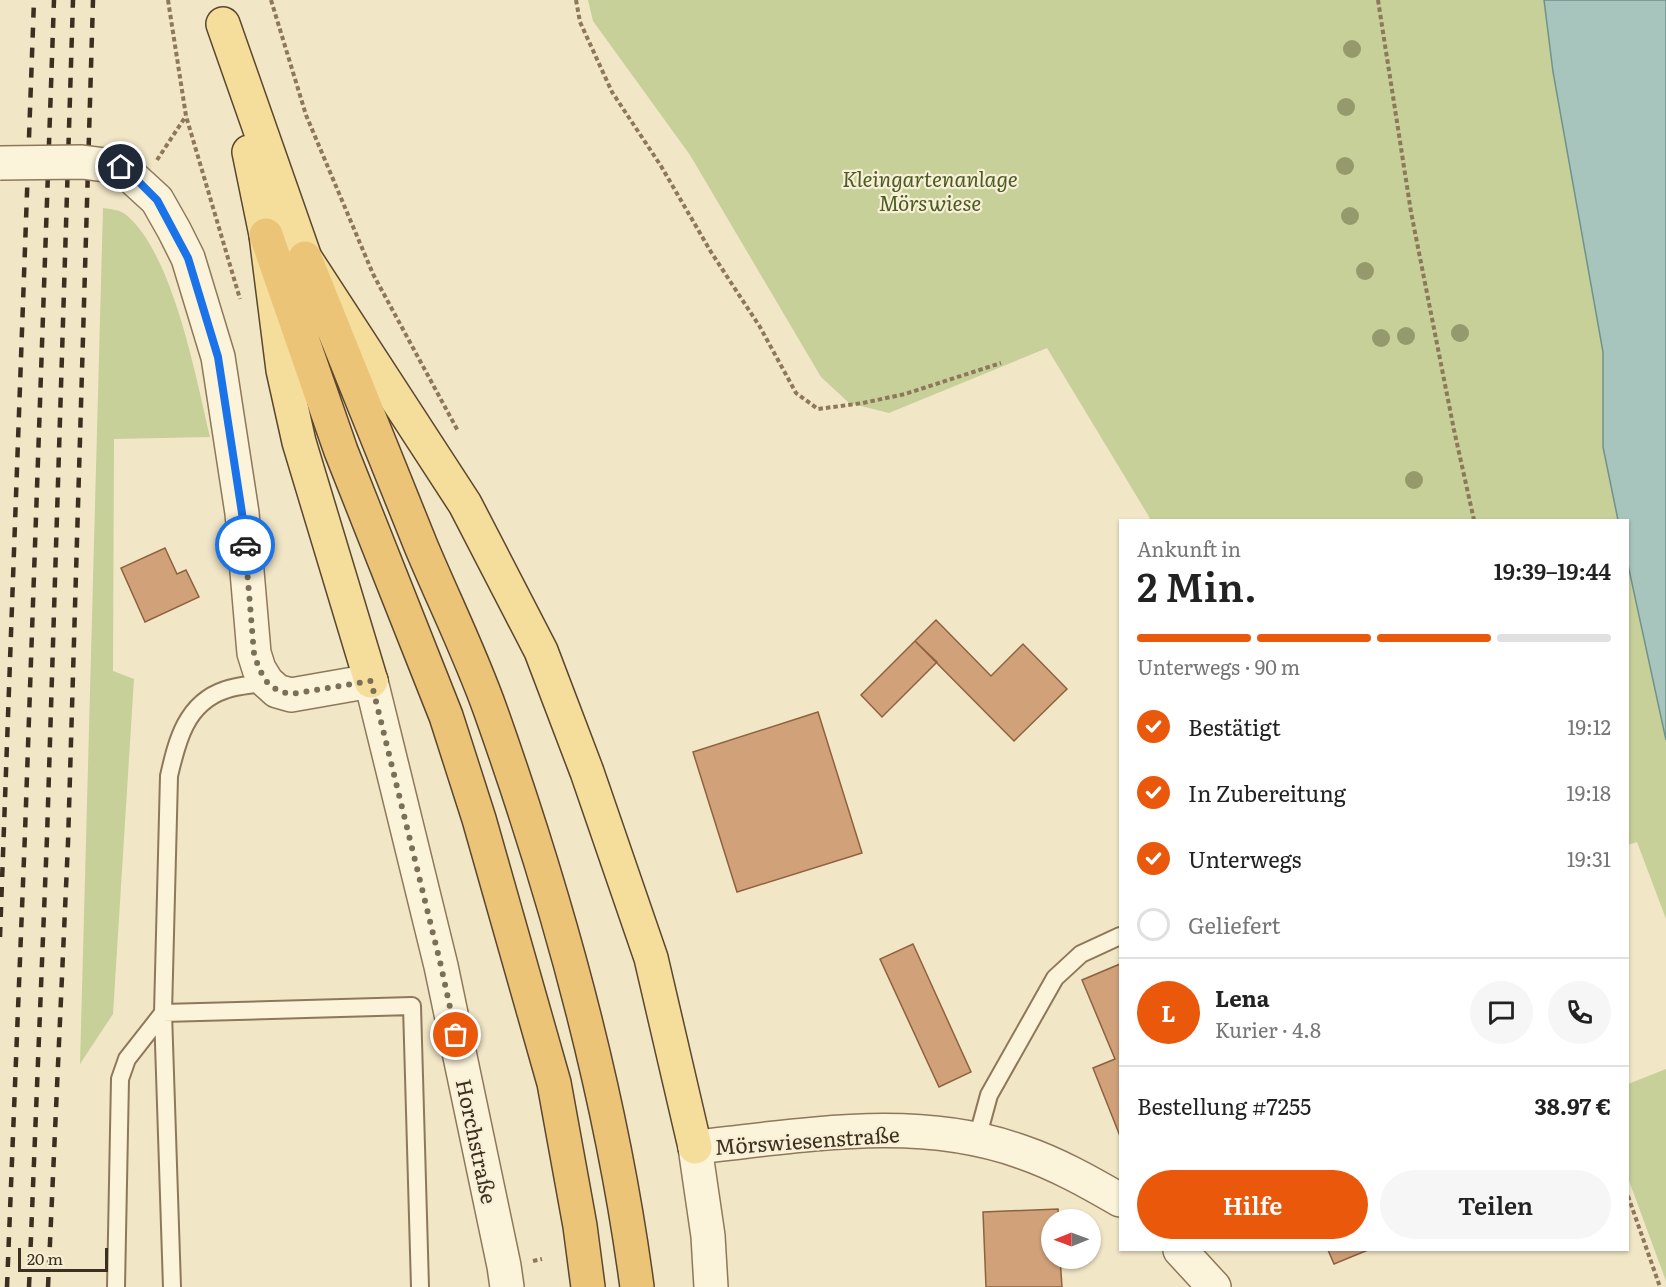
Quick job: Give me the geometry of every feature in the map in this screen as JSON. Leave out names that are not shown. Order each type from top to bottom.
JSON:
[{"type":"highway","points":[[266,235],[341,451],[446,716],[479,819],[554,1083],[580,1226],[588,1287]]},
{"type":"highway","points":[[305,258],[422,548],[470,656],[491,711],[521,803],[563,936],[595,1059],[628,1220],[637,1287]]},
{"type":"main road","points":[[221,12],[266,235],[283,370],[299,442],[371,681]]},
{"type":"main road","points":[[221,12],[305,258],[465,504],[541,651],[587,772],[651,958],[695,1147]]},
{"type":"street","points":[[0,163],[82,162],[130,175],[157,200],[188,258],[218,357],[242,513],[254,653],[259,669],[267,682],[278,691],[291,694],[371,681]]},
{"type":"street","name":"Horchstraße","points":[[371,681],[441,966],[507,1287]]},
{"type":"street","name":"Mörswiesenstraße","points":[[695,1147],[845,1132],[890,1130],[933,1132],[977,1139],[1020,1151],[1060,1166],[1119,1199]]},
{"type":"street","points":[[695,1147],[708,1236],[711,1287]]},
{"type":"street","points":[[1181,1251],[1214,1287]]},
{"type":"lane","points":[[172,1287],[163,1013],[169,776],[178,739],[197,706],[225,690],[267,682]]},
{"type":"lane","points":[[977,1139],[989,1095],[1055,978],[1081,954],[1119,936]]},
{"type":"lane","points":[[163,1013],[412,1005],[420,1287]]},
{"type":"lane","points":[[116,1287],[120,1079],[127,1059],[163,1013]]},
{"type":"path","points":[[576,0],[580,22],[612,92],[760,327],[796,393],[818,409],[863,403],[906,394],[1001,363]]},
{"type":"path","points":[[1378,0],[1411,212],[1474,519]]},
{"type":"path","points":[[130,175],[186,116]]},
{"type":"path","points":[[1629,1199],[1660,1287]]},
{"type":"green space","name":"Kleingartenanlage Mörswiese","points":[[588,0],[1544,0],[1553,72],[1603,352],[1603,447],[1618,519],[1150,519],[1047,348],[889,413],[849,403],[821,377],[690,155],[593,21]]},
{"type":"green space","points":[[103,208],[125,214],[142,232],[157,257],[190,351],[210,437],[114,439],[113,671],[134,679],[113,1014],[80,1064]]},
{"type":"green space","points":[[1629,570],[1666,740],[1666,919],[1637,842],[1629,845]]},
{"type":"green space","points":[[1666,1069],[1666,1281],[1629,1181],[1629,1084]]},
{"type":"water","points":[[1544,0],[1666,0],[1666,740],[1629,570],[1629,519],[1618,519],[1603,447],[1603,352],[1553,72]]},
{"type":"building","points":[[165,548],[177,574],[186,570],[199,597],[145,622],[121,568]]},
{"type":"building","points":[[936,620],[991,676],[1023,644],[1067,689],[1014,741],[915,641]]},
{"type":"building","points":[[915,641],[937,662],[882,717],[861,695]]},
{"type":"building","points":[[818,712],[862,853],[737,892],[693,752]]},
{"type":"building","points":[[913,944],[971,1072],[939,1087],[880,959]]},
{"type":"building","points":[[1119,964],[1119,1133],[1093,1068],[1115,1059],[1082,980]]},
{"type":"building","points":[[1041,1210],[1041,1269],[1061,1269],[1062,1287],[986,1287],[983,1212]]},
{"type":"building","points":[[1328,1251],[1366,1251],[1334,1264]]},
{"type":"railway","points":[[0,937],[34,0]]},
{"type":"railway","points":[[7,1287],[54,0]]},
{"type":"railway","points":[[29,1287],[47,837],[73,0]]},
{"type":"railway","points":[[48,1287],[68,843],[93,0]]},
{"type":"way so far","points":[[245,545],[254,653],[259,669],[267,682],[278,691],[291,694],[371,681],[456,1035]]},
{"type":"route","points":[[121,167],[157,200],[188,258],[218,357],[245,545]]}]
